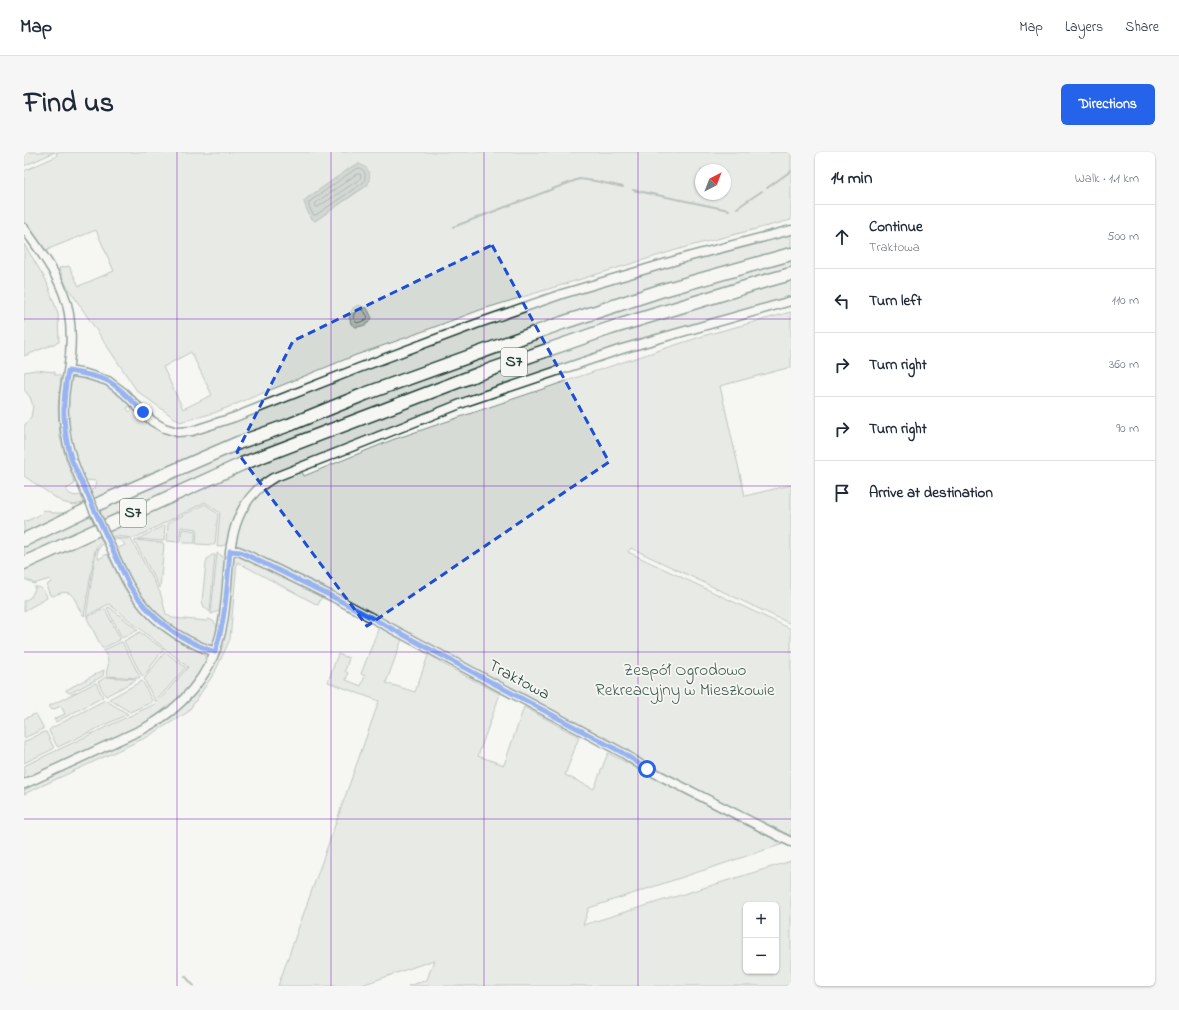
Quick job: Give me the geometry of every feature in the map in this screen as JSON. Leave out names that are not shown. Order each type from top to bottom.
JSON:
[{"type":"highway","name":"S7","points":[[24,540],[111,498],[238,443],[289,425],[365,394],[562,323],[660,291],[791,254]]},
{"type":"highway","name":"S7","points":[[24,563],[242,464],[471,377],[611,328],[791,274]]},
{"type":"highway","points":[[69,509],[111,498]]},
{"type":"street","points":[[24,228],[57,278],[62,287],[66,300],[69,314],[70,335],[68,371],[63,406],[66,440],[72,461],[86,493],[129,585],[150,614],[182,638],[215,652]]},
{"type":"street","points":[[68,371],[86,374],[108,381],[124,393],[152,421],[164,428],[177,432],[192,431],[235,416],[461,329],[562,294],[687,257],[791,230]]},
{"type":"street","points":[[24,784],[135,733],[162,718],[196,685],[215,652],[220,636],[223,621],[230,551],[236,523],[244,505],[257,490],[273,478],[483,396],[622,349],[791,301]]},
{"type":"street","name":"Traktowa","points":[[230,551],[241,552],[333,597],[623,753],[647,769],[791,842]]},
{"type":"highlighted area","points":[[492,245],[609,462],[367,626],[237,452],[293,341]]},
{"type":"green space","points":[[24,152],[55,152],[24,166]]},
{"type":"green space","points":[[56,152],[791,152],[791,220],[686,247],[480,310],[356,355],[214,413],[180,422],[137,391],[65,283],[59,268],[69,266],[79,286],[114,271],[96,230],[46,251],[42,246],[40,247],[24,222],[24,171],[57,156]],"holes":[[[359,164],[368,185],[315,221],[311,218],[304,202],[306,199],[353,166]],[[191,352],[212,395],[183,409],[163,367]]]},
{"type":"green space","points":[[791,232],[791,249],[418,369],[300,414],[93,500],[89,491],[95,488],[96,481],[86,480],[74,460],[66,415],[70,380],[74,376],[90,378],[104,384],[129,403],[127,409],[130,412],[132,410],[136,410],[181,435],[530,309],[658,268]]},
{"type":"green space","points":[[24,244],[46,280],[58,314],[59,342],[24,356]]},
{"type":"green space","points":[[791,259],[791,270],[487,366],[418,390],[278,444],[102,520],[97,511],[199,466],[345,407],[580,323]]},
{"type":"green space","points":[[791,280],[791,298],[701,323],[296,465],[240,505],[225,545],[217,547],[220,513],[205,502],[135,538],[114,536],[110,538],[106,530],[212,482],[390,411],[598,338]]},
{"type":"green space","name":"Zespół Ogrodowo Rekreacyjny w Mieszkowie","points":[[791,312],[791,367],[720,386],[745,496],[791,485],[791,624],[631,548],[628,552],[791,629],[791,836],[734,809],[615,747],[535,701],[319,584],[253,555],[235,544],[240,520],[254,498],[276,480],[300,470],[304,476],[392,440],[602,369],[706,335]]},
{"type":"green space","points":[[36,370],[55,372],[55,375],[59,375],[61,377],[58,407],[60,437],[75,484],[66,489],[72,495],[81,495],[84,503],[73,505],[62,502],[24,476],[24,426],[31,417],[33,406],[30,397],[24,390],[24,372]]},
{"type":"green space","points":[[205,504],[218,514],[214,545],[196,544],[197,529],[181,527],[179,542],[167,541],[168,523]]},
{"type":"green space","points":[[44,510],[54,513],[66,513],[24,534],[24,522],[38,516]]},
{"type":"green space","points":[[90,514],[94,524],[24,556],[24,545]]},
{"type":"green space","points":[[165,525],[163,541],[138,539]]},
{"type":"green space","points":[[183,529],[195,531],[195,543],[183,543],[181,541]]},
{"type":"green space","points":[[98,534],[102,541],[98,544],[95,550],[84,616],[70,594],[66,592],[53,596],[50,595],[47,588],[48,584],[51,582],[50,579],[33,584],[32,582],[24,579],[24,568]]},
{"type":"green space","points":[[114,538],[131,539],[160,592],[166,614],[172,618],[207,621],[208,619],[212,621],[217,626],[214,643],[209,646],[189,638],[155,614],[133,587],[117,555],[119,554],[117,549],[125,545],[122,541],[115,539],[111,540]]},
{"type":"green space","points":[[135,540],[164,544],[160,588],[135,542]]},
{"type":"green space","points":[[103,543],[98,551],[99,559],[107,554],[125,589],[140,610],[169,635],[179,642],[202,653],[205,655],[205,659],[208,660],[199,675],[178,701],[143,726],[24,781],[24,766],[157,703],[188,667],[109,604],[86,616],[96,550]]},
{"type":"green space","points":[[217,553],[225,560],[222,606],[219,611],[211,614]]},
{"type":"green space","points":[[238,554],[322,596],[318,605],[237,562],[230,639],[215,672],[188,712],[147,737],[24,794],[24,787],[157,725],[215,658],[233,558]]},
{"type":"green space","points":[[212,555],[215,555],[210,612],[204,607],[202,601],[206,563],[207,559]]},
{"type":"green space","points":[[34,587],[39,587],[43,590],[46,593],[47,598],[24,611],[24,601],[31,597],[35,589]]},
{"type":"green space","points":[[108,607],[138,630],[122,638],[107,608]]},
{"type":"green space","points":[[104,609],[120,640],[102,648],[87,617]]},
{"type":"green space","points":[[379,627],[402,639],[386,683],[415,692],[429,653],[441,663],[500,694],[478,756],[504,765],[524,707],[579,737],[565,775],[594,789],[608,753],[783,844],[589,908],[583,925],[791,861],[791,986],[408,986],[427,980],[434,960],[359,986],[278,986],[379,701],[328,682],[338,654],[349,658],[345,671],[348,673],[346,680],[361,686],[365,676],[361,674]]},
{"type":"green space","points":[[140,632],[163,649],[143,677],[124,641]]},
{"type":"green space","points":[[121,642],[140,677],[139,678],[107,676],[106,672],[108,661],[104,650]]},
{"type":"green space","points":[[165,652],[185,668],[155,701],[144,679]]},
{"type":"green space","points":[[104,670],[103,676],[70,693],[66,691],[66,690]]},
{"type":"green space","points":[[106,677],[136,680],[106,696],[98,682]]},
{"type":"green space","points":[[142,681],[152,702],[130,712],[109,699]]},
{"type":"green space","points":[[95,683],[103,697],[56,722],[54,719],[65,714],[61,706],[52,710],[49,706]]},
{"type":"green space","points":[[105,700],[128,714],[58,747],[57,746],[49,731],[50,729]]},
{"type":"green space","points":[[35,714],[43,729],[24,738],[24,719]]},
{"type":"green space","points":[[46,732],[54,748],[24,763],[24,742]]},
{"type":"water","points":[[359,164],[365,167],[369,172],[368,184],[315,221],[307,210],[304,202],[306,199],[353,166]]},
{"type":"water","points":[[358,305],[367,308],[372,318],[366,325],[356,327],[351,324],[349,315],[353,308]]},
{"type":"waterway","points":[[767,188],[791,171]]},
{"type":"waterway","points":[[453,227],[579,179],[623,187]]},
{"type":"waterway","points":[[633,190],[729,210]]},
{"type":"waterway","points":[[737,208],[762,191]]},
{"type":"waterway","points":[[185,976],[194,986]]},
{"type":"route","points":[[143,412],[124,393],[108,381],[86,374],[68,371],[63,411],[66,440],[72,461],[122,573],[135,595],[150,614],[167,628],[177,635],[201,647],[215,652],[220,636],[225,608],[230,551],[238,551],[333,597],[623,753],[647,769]]}]
